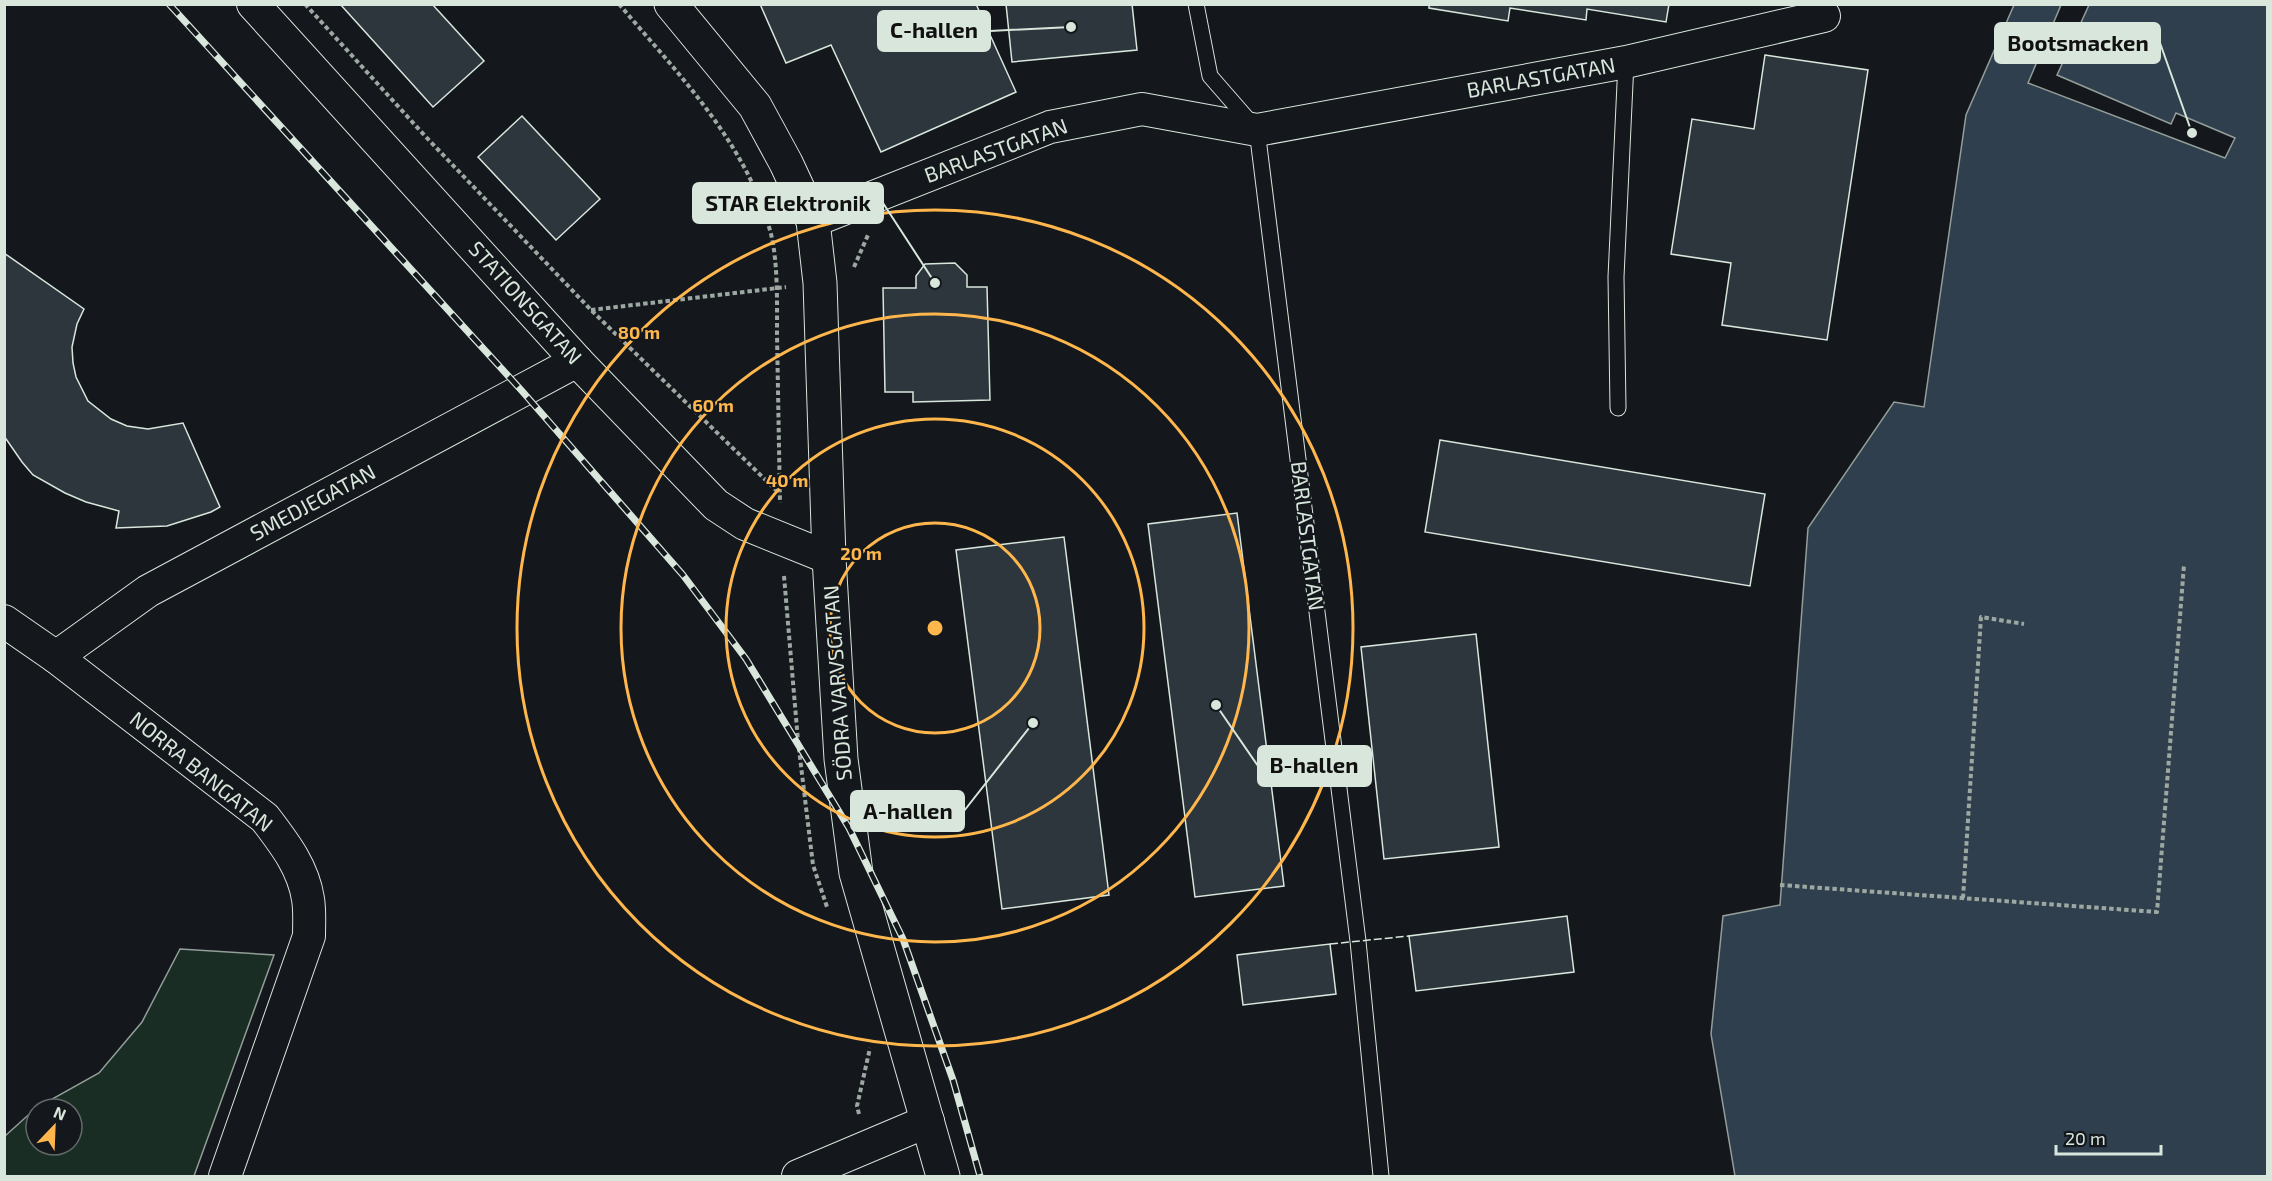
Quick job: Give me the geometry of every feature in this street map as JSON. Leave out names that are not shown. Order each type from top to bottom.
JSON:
[{"type":"street","name":"STATIONSGATAN","points":[[253,4],[578,361],[716,505],[745,524],[829,558]]},
{"type":"street","name":"SÖDRA VARVSGATAN","points":[[671,4],[755,106],[786,163],[813,221],[820,283],[829,558],[841,759],[856,873],[943,1176]]},
{"type":"street","name":"BARLASTGATAN","points":[[813,221],[1050,127],[1142,109],[1257,130],[1626,62],[1824,16]]},
{"type":"street","name":"SMEDJEGATAN","points":[[56,657],[148,591],[578,361]]},
{"type":"street","name":"NORRA BANGATAN","points":[[4,621],[56,657],[264,818],[283,841],[301,870],[309,900],[309,936],[225,1176]]},
{"type":"street","points":[[798,1176],[928,1121]]},
{"type":"lane","points":[[1197,4],[1210,76],[1257,130]]},
{"type":"lane","points":[[1617,408],[1616,277],[1626,62]]},
{"type":"lane","name":"BARLASTGATAN","points":[[1257,130],[1358,941],[1381,1176]]},
{"type":"path","points":[[305,4],[426,137],[591,310],[780,494]]},
{"type":"path","points":[[591,310],[849,280],[888,191]]},
{"type":"path","points":[[1780,885],[2157,912],[2184,565]]},
{"type":"path","points":[[1963,898],[1982,617],[2025,624]]},
{"type":"green space","points":[[180,949],[274,955],[194,1176],[5,1176],[5,1136],[24,1119],[24,1157],[84,1157],[84,1097],[56,1097],[99,1073],[142,1022]]},
{"type":"water","points":[[2014,5],[2061,5],[2028,83],[2225,158],[2235,138],[2176,113],[2171,124],[2057,75],[2089,5],[2267,5],[2267,1176],[1735,1176],[1711,1034],[1723,916],[1780,905],[1808,528],[1894,402],[1924,407],[1966,115]]},
{"type":"building","points":[[340,4],[432,4],[484,61],[433,107]]},
{"type":"building","points":[[760,4],[976,4],[1016,92],[881,152],[831,45],[786,63]]},
{"type":"building","points":[[1006,4],[1132,4],[1137,50],[1012,62]]},
{"type":"building","points":[[1429,4],[1669,4],[1666,22],[1587,9],[1586,20],[1510,8],[1508,21],[1429,8]]},
{"type":"building","points":[[1765,55],[1868,70],[1827,340],[1722,325],[1731,263],[1671,254],[1692,119],[1754,129]]},
{"type":"building","points":[[522,116],[600,199],[556,240],[478,157]]},
{"type":"building","points":[[4,253],[84,309],[77,324],[72,347],[76,377],[88,401],[111,419],[127,426],[148,429],[183,423],[220,507],[167,526],[116,528],[119,511],[86,502],[33,475],[4,436]]},
{"type":"building","points":[[955,263],[967,275],[967,287],[987,287],[990,400],[913,402],[913,392],[885,392],[883,288],[916,288],[916,276],[925,264]]},
{"type":"building","points":[[1440,440],[1765,494],[1750,586],[1425,532]]},
{"type":"building","points":[[1237,513],[1284,886],[1195,897],[1148,524]]},
{"type":"building","points":[[1064,537],[1109,895],[1002,909],[956,550]]},
{"type":"building","points":[[1476,634],[1499,847],[1384,859],[1361,647]]},
{"type":"building","points":[[1567,916],[1574,972],[1416,991],[1409,936]]},
{"type":"building","points":[[1330,944],[1336,994],[1243,1005],[1237,955]]},
{"type":"railway","points":[[169,4],[522,391],[683,575],[746,659],[849,828],[903,939],[953,1080],[980,1176]]},
{"type":"fence","points":[[1330,944],[1409,936]]},
{"type":"place","name":"C-hallen","points":[[1071,27]]},
{"type":"place","name":"Bootsmacken","points":[[2192,133]]},
{"type":"place","name":"STAR Elektronik","points":[[935,283]]},
{"type":"place","name":"B-hallen","points":[[1216,705]]},
{"type":"place","name":"A-hallen","points":[[1033,723]]}]
